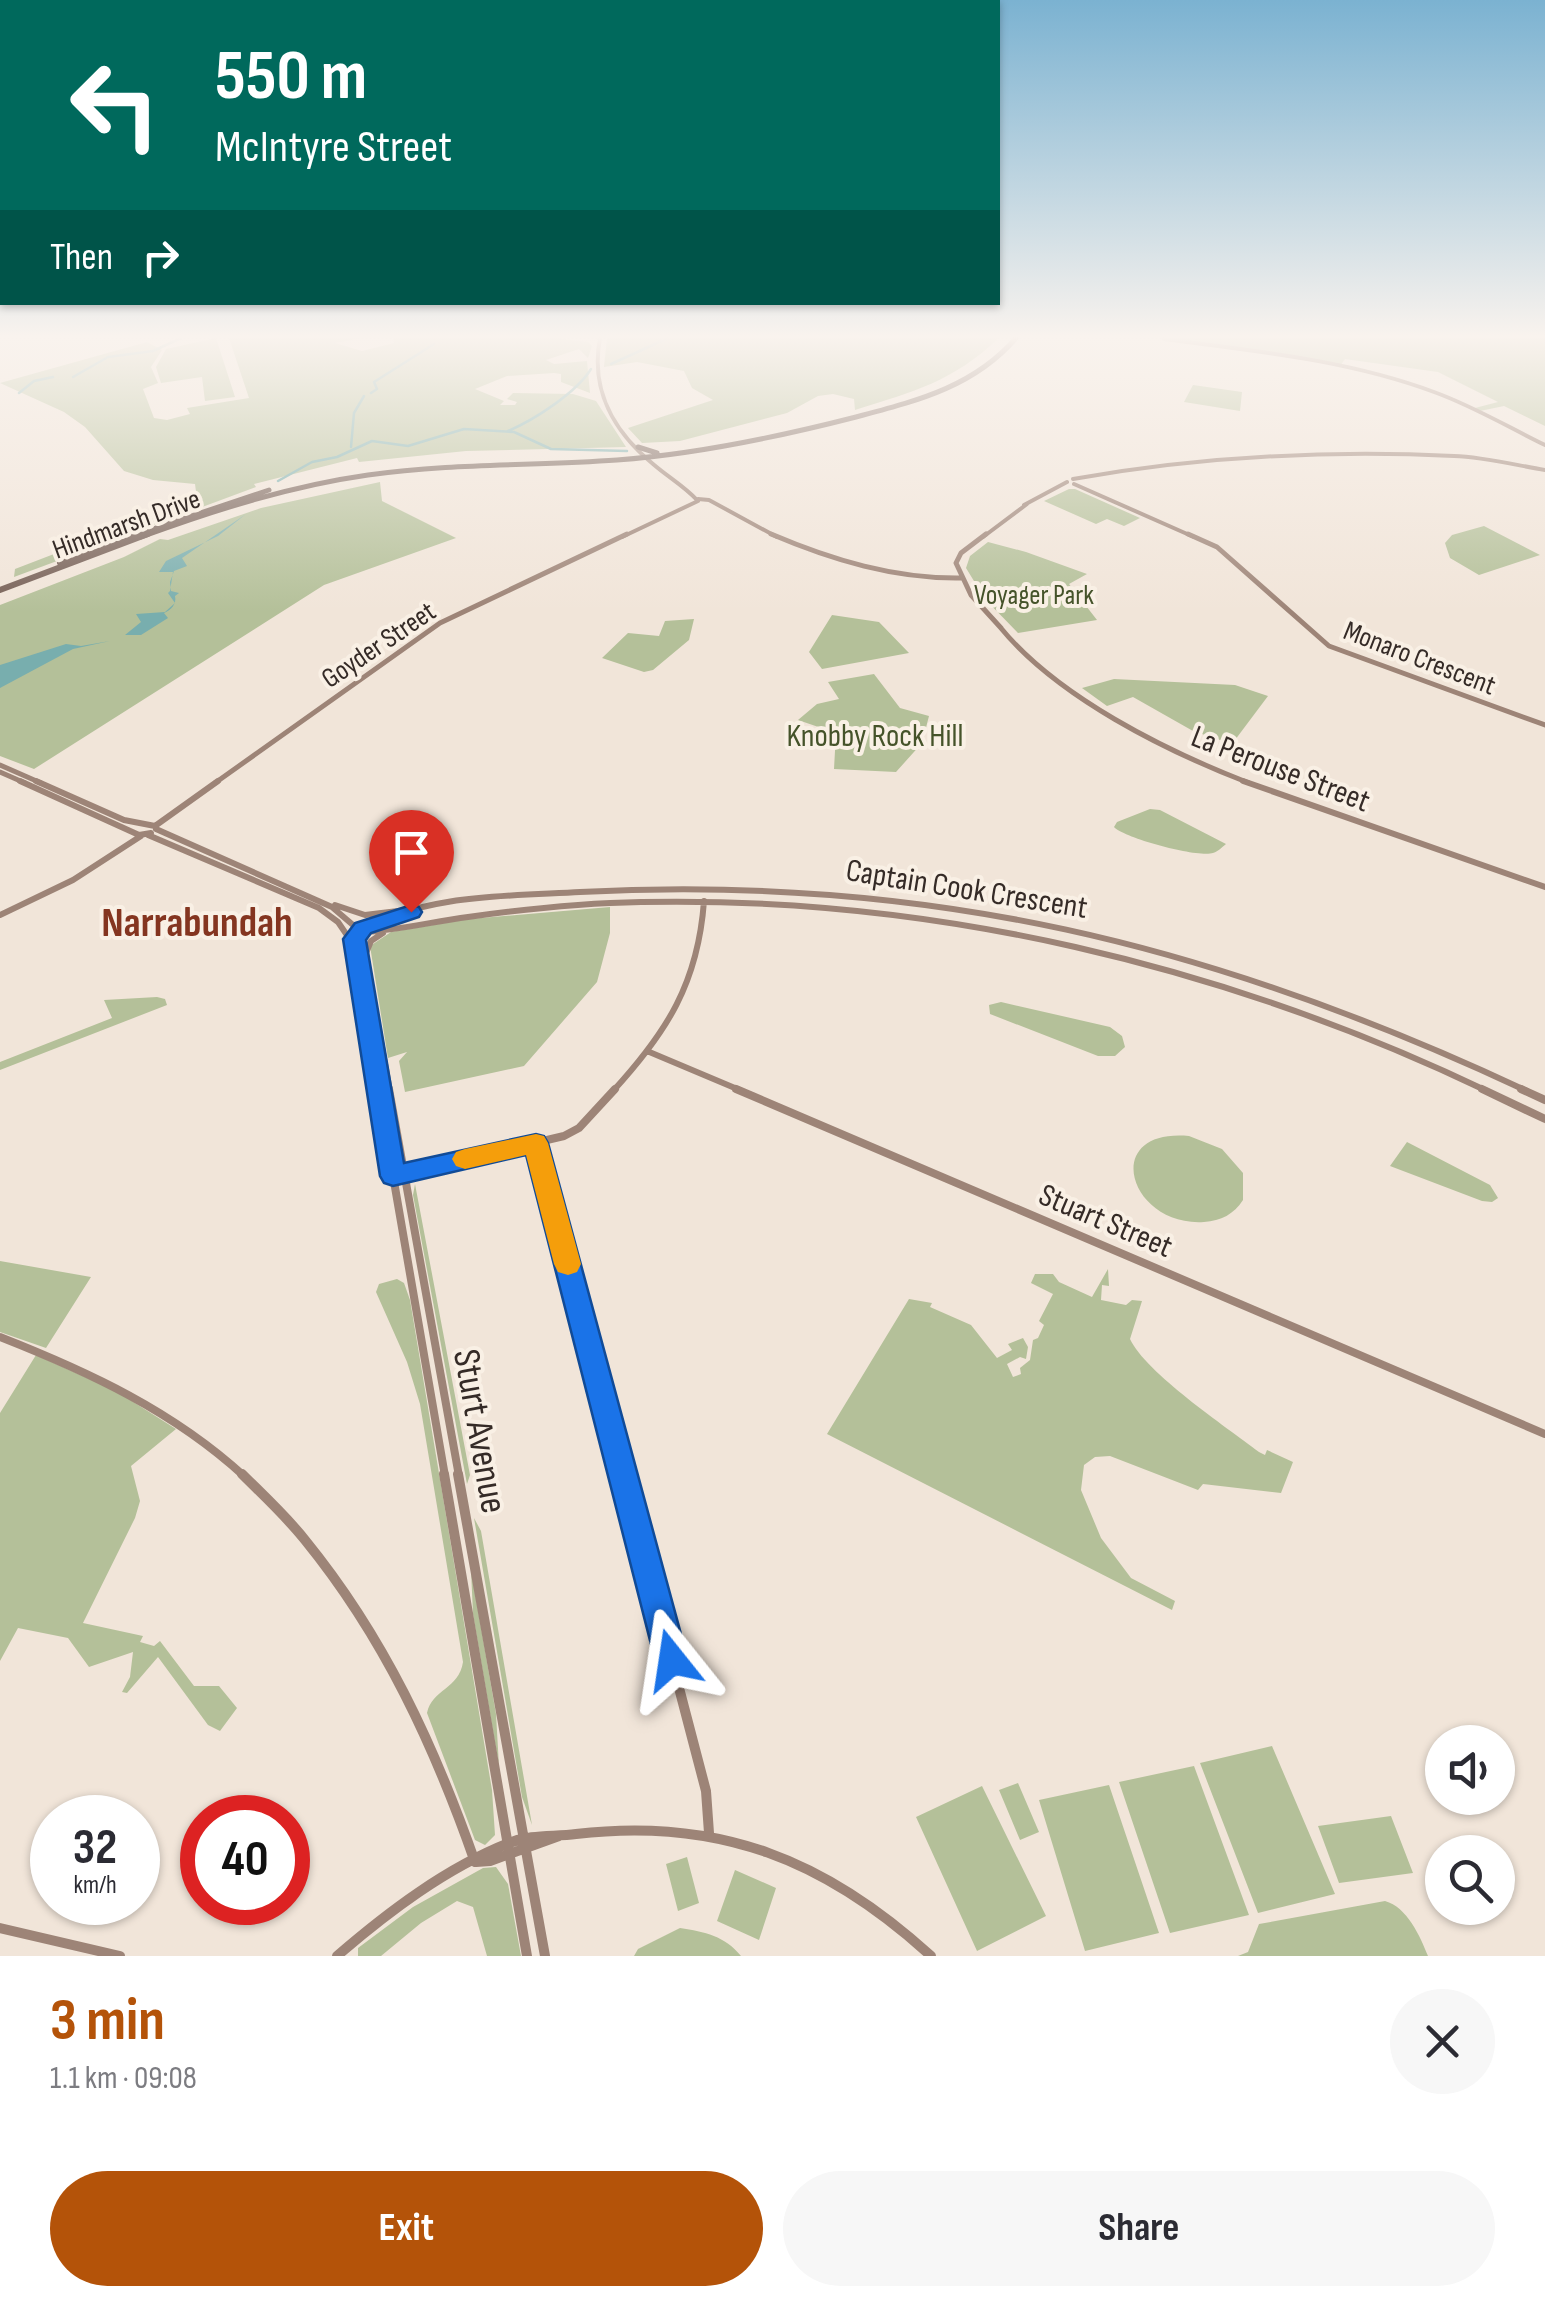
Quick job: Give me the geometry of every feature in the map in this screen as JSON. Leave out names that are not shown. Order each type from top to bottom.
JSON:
[{"type":"main road","name":"Hindmarsh Drive","points":[[0,588],[212,507],[315,480],[448,462],[646,456],[789,429]]},
{"type":"main road","name":"Hindmarsh Drive","points":[[12,583],[228,508],[331,481],[438,466],[646,456],[804,429]]},
{"type":"main road","points":[[617,457],[636,446],[662,453]]},
{"type":"main road","points":[[140,834],[151,826]]},
{"type":"main road","name":"Sturt Avenue","points":[[343,928],[354,949],[360,979]]},
{"type":"street","points":[[623,429],[646,456],[698,500],[788,539],[906,577],[961,578],[956,567],[958,556],[1027,504],[1086,477],[1164,464],[1369,455],[1454,455],[1545,470]]},
{"type":"street","points":[[1512,429],[1545,445]]},
{"type":"street","name":"Monaro Crescent","points":[[1072,483],[1218,548],[1330,646],[1345,654],[1545,725]]},
{"type":"street","name":"Goyder Street","points":[[140,834],[440,623],[698,500]]},
{"type":"street","name":"La Perouse Street","points":[[961,578],[1022,649],[1104,712],[1200,764],[1305,806],[1545,887]]},
{"type":"street","points":[[0,768],[124,820],[151,826],[319,908],[343,928]]},
{"type":"street","points":[[67,797],[140,834],[365,914],[447,904]]},
{"type":"street","points":[[0,915],[50,893],[140,834]]},
{"type":"street","name":"Captain Cook Crescent","points":[[357,933],[398,916],[447,904],[638,887],[749,887],[860,894],[948,905],[1081,930],[1281,986],[1365,1018],[1545,1100]]},
{"type":"street","points":[[748,902],[749,887]]},
{"type":"street","points":[[532,895],[533,909]]},
{"type":"street","name":"Sturt Avenue","points":[[320,900],[348,920],[365,954],[528,1956]]},
{"type":"street","points":[[399,1174],[536,1143],[579,1128],[674,1016],[694,978],[705,924],[704,902]]},
{"type":"street","name":"Captain Cook Crescent","points":[[343,928],[357,933],[533,909],[704,902],[748,902],[949,920],[1024,933],[1154,964],[1364,1036],[1545,1119]]},
{"type":"street","points":[[398,916],[396,922],[402,926]]},
{"type":"street","points":[[365,954],[375,937],[402,926]]},
{"type":"street","points":[[357,933],[354,940],[360,979]]},
{"type":"street","points":[[1154,964],[1158,949]]},
{"type":"street","name":"Sturt Avenue","points":[[360,979],[545,1956]]},
{"type":"street","name":"Stuart Street","points":[[647,1051],[1545,1434]]},
{"type":"street","points":[[536,1143],[706,1791],[709,1833]]},
{"type":"street","points":[[0,1337],[97,1374],[166,1414],[225,1458],[290,1519],[357,1606],[396,1670],[438,1758],[475,1862]]},
{"type":"street","points":[[338,1956],[405,1902],[475,1862],[560,1836],[634,1827],[709,1833],[772,1850],[828,1876],[876,1907],[931,1956]]},
{"type":"street","points":[[0,1928],[120,1956]]},
{"type":"green space","points":[[87,429],[614,429],[626,447],[466,451],[359,462],[357,458],[254,484],[256,487],[14,577],[15,569],[197,499],[195,484],[153,480],[124,471]]},
{"type":"green space","points":[[629,429],[725,429],[680,441],[642,443]]},
{"type":"green space","points":[[380,482],[382,501],[456,538],[324,585],[34,769],[0,756],[0,605],[160,539],[168,540],[261,508]]},
{"type":"green space","points":[[1069,489],[1140,518],[1124,526],[1107,519],[1096,524],[1044,501]]},
{"type":"green space","points":[[1484,526],[1540,555],[1479,575],[1450,558],[1445,543],[1452,535]]},
{"type":"green space","name":"Voyager Park","points":[[988,542],[1087,574],[1069,584],[1097,620],[1018,633],[985,599],[966,568],[970,556]]},
{"type":"green space","points":[[832,615],[879,622],[909,653],[822,669],[809,652]]},
{"type":"green space","points":[[694,619],[689,640],[653,670],[644,672],[602,658],[628,633],[659,636],[665,621]]},
{"type":"green space","name":"Knobby Rock Hill","points":[[874,674],[900,708],[929,716],[922,743],[896,772],[834,769],[836,733],[798,720],[817,704],[839,699],[828,682]]},
{"type":"green space","points":[[1114,679],[1235,685],[1268,696],[1232,744],[1193,731],[1133,697],[1107,706],[1082,688]]},
{"type":"green space","points":[[1150,809],[1160,810],[1226,844],[1213,853],[1193,853],[1146,841],[1114,827],[1117,822]]},
{"type":"green space","points":[[610,907],[610,933],[597,982],[524,1066],[405,1092],[399,1061],[407,1052],[388,1058],[370,946],[391,932],[469,919]]},
{"type":"green space","points":[[165,999],[167,1005],[0,1070],[0,1062],[112,1018],[104,1000]]},
{"type":"green space","points":[[1001,1002],[1110,1027],[1122,1036],[1125,1047],[1115,1056],[1098,1056],[990,1014],[989,1005]]},
{"type":"green space","points":[[1189,1136],[1222,1149],[1243,1173],[1243,1200],[1221,1218],[1204,1222],[1178,1219],[1157,1210],[1143,1195],[1135,1178],[1134,1161],[1143,1147],[1161,1138]]},
{"type":"green space","points":[[1407,1142],[1490,1185],[1498,1198],[1482,1201],[1390,1166]]},
{"type":"green space","points":[[415,1184],[470,1475],[467,1484],[413,1195]]},
{"type":"green space","points":[[0,1261],[91,1277],[46,1348],[0,1332]]},
{"type":"green space","points":[[1108,1269],[1109,1286],[1102,1285],[1101,1300],[1126,1305],[1132,1300],[1142,1301],[1130,1339],[1152,1367],[1259,1452],[1265,1455],[1267,1450],[1293,1462],[1281,1493],[1203,1484],[1198,1490],[1110,1456],[1095,1457],[1084,1465],[1081,1490],[1101,1538],[1131,1578],[1175,1601],[1172,1610],[827,1434],[909,1299],[932,1303],[930,1307],[971,1325],[997,1358],[1012,1350],[1008,1344],[1023,1338],[1028,1347],[1026,1359],[1020,1357],[1007,1364],[1013,1377],[1021,1374],[1020,1368],[1030,1360],[1033,1340],[1044,1325],[1039,1321],[1053,1294],[1031,1283],[1035,1274],[1053,1274],[1059,1282],[1092,1297]]},
{"type":"green space","points":[[397,1279],[404,1283],[410,1300],[492,1790],[495,1835],[485,1845],[475,1840],[427,1713],[434,1699],[461,1671],[463,1662],[420,1404],[407,1362],[376,1292],[379,1284]]},
{"type":"green space","points":[[36,1355],[116,1391],[176,1429],[131,1466],[140,1501],[135,1518],[83,1623],[143,1636],[140,1642],[154,1646],[160,1641],[194,1686],[219,1686],[237,1708],[220,1731],[208,1725],[158,1657],[127,1693],[122,1692],[130,1677],[133,1652],[89,1667],[68,1638],[18,1628],[0,1661],[0,1413]]},
{"type":"green space","points":[[474,1518],[481,1531],[532,1825],[522,1797]]},
{"type":"green space","points":[[471,1570],[496,1714],[499,1766],[473,1614]]},
{"type":"green space","points":[[1272,1746],[1335,1894],[1258,1913],[1200,1763]]},
{"type":"green space","points":[[1194,1766],[1249,1915],[1170,1933],[1119,1782]]},
{"type":"green space","points":[[1018,1783],[1039,1832],[1020,1840],[999,1790]]},
{"type":"green space","points":[[1109,1785],[1159,1933],[1085,1951],[1039,1800]]},
{"type":"green space","points":[[982,1786],[1046,1916],[977,1951],[916,1817]]},
{"type":"green space","points":[[1391,1816],[1413,1873],[1339,1883],[1318,1826]]},
{"type":"green space","points":[[687,1857],[699,1903],[678,1911],[666,1864]]},
{"type":"green space","points":[[496,1867],[508,1884],[521,1956],[487,1956],[473,1907],[457,1901],[421,1923],[381,1956],[358,1956],[358,1948],[413,1907],[483,1868]]},
{"type":"green space","points":[[735,1870],[776,1888],[759,1940],[717,1921]]},
{"type":"green space","points":[[1385,1901],[1406,1916],[1428,1956],[1238,1956],[1248,1952],[1259,1924]]},
{"type":"green space","points":[[680,1928],[714,1936],[741,1956],[634,1956],[638,1949]]},
{"type":"water","points":[[205,542],[182,558],[187,566],[173,575],[159,572],[166,561]]},
{"type":"water","points":[[174,603],[171,608],[164,613],[168,618],[141,635],[125,635],[141,622],[136,614],[165,612]]},
{"type":"water","points":[[110,641],[73,649],[0,688],[0,665],[66,644],[81,646]]},
{"type":"waterway","points":[[351,447],[353,429]]},
{"type":"waterway","points":[[278,481],[312,462],[337,457],[372,441],[408,446],[463,429]]},
{"type":"waterway","points":[[469,429],[514,432],[551,449],[627,451]]},
{"type":"slow traffic","points":[[465,1159],[536,1143],[568,1264]]},
{"type":"district","name":"Narrabundah","points":[[197,921]]},
{"type":"route","points":[[411,912],[363,928],[354,939],[393,1176],[536,1143],[672,1660]]}]
